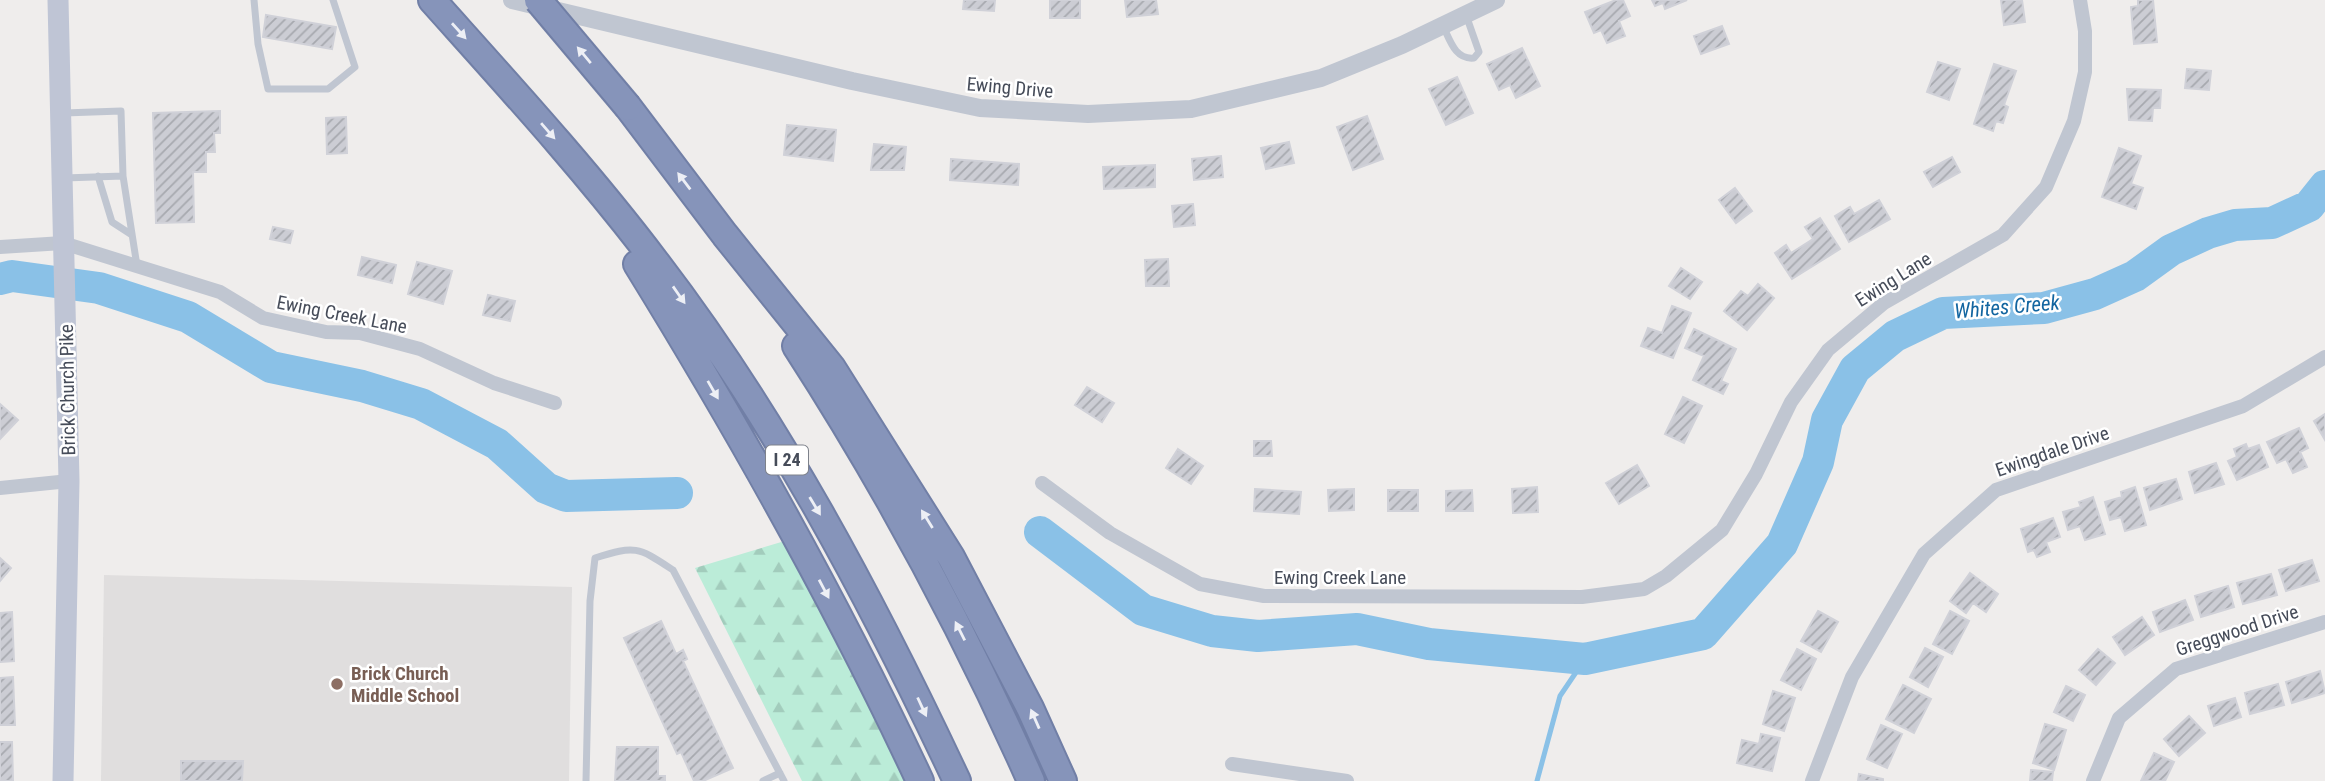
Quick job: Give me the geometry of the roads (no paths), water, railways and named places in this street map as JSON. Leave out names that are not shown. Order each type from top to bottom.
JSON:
[{"type":"highway","name":"I 24","points":[[432,0],[576,164],[656,261],[742,386],[842,550],[907,675],[957,781]]},
{"type":"highway","points":[[538,0],[628,107],[724,235],[832,368],[943,545],[1030,708],[1063,781]]},
{"type":"highway","points":[[576,164],[677,329],[777,502],[873,679],[920,781]]},
{"type":"highway","points":[[724,235],[840,414],[905,524],[993,694],[1031,781]]},
{"type":"main road","name":"Brick Church Pike","points":[[58,0],[69,481],[63,781]]},
{"type":"street","name":"Ewing Drive","points":[[512,0],[852,81],[980,108],[1088,114],[1191,110],[1321,78],[1443,26],[1496,0]]},
{"type":"street","name":"Ewing Lane","points":[[1666,576],[1722,530],[1756,474],[1791,402],[1828,350],[1884,303],[2003,235],[2046,187],[2074,121],[2085,72],[2085,31],[2080,0]]},
{"type":"street","name":"Ewing Creek Lane","points":[[0,247],[63,251],[137,266],[219,292],[263,318],[326,332],[359,333],[420,349],[494,383],[555,403]]},
{"type":"street","name":"Ewingdale Drive","points":[[1812,781],[1852,677],[1924,554],[1996,491],[2243,406],[2325,357]]},
{"type":"street","points":[[0,488],[69,481]]},
{"type":"street","name":"Ewing Creek Lane","points":[[1042,483],[1110,533],[1200,584],[1264,596],[1582,597],[1644,589],[1666,576]]},
{"type":"street","name":"Greggwood Drive","points":[[2093,781],[2119,718],[2176,668],[2325,622]]},
{"type":"street","points":[[1232,764],[1347,781]]},
{"type":"lane","points":[[254,0],[258,44],[268,89],[328,89],[355,67],[333,0]]},
{"type":"lane","points":[[1443,26],[1457,52],[1462,57],[1474,58],[1479,52],[1478,43],[1466,15]]},
{"type":"lane","points":[[60,113],[121,111],[123,176],[137,266]]},
{"type":"lane","points":[[61,178],[123,176]]},
{"type":"lane","points":[[97,177],[112,222],[132,235]]},
{"type":"lane","points":[[586,781],[590,601],[595,558],[642,549],[673,570],[784,781]]},
{"type":"lane","points":[[763,781],[780,773]]},
{"type":"waterway","name":"Whites Creek","points":[[1040,532],[1143,610],[1212,631],[1258,636],[1357,629],[1429,644],[1585,659],[1703,634],[1782,544],[1818,462],[1827,420],[1855,369],[1895,336],[1943,313],[2044,308],[2095,294],[2135,276],[2171,250],[2208,233],[2235,225],[2272,223],[2309,206],[2325,186]]},
{"type":"waterway","points":[[0,279],[12,276],[99,288],[188,317],[271,367],[362,386],[421,404],[497,444],[546,488],[566,496],[677,493]]},
{"type":"waterway","points":[[1537,781],[1560,696],[1585,659]]},
{"type":"place","name":"Brick Church Middle School","points":[[337,684]]}]
